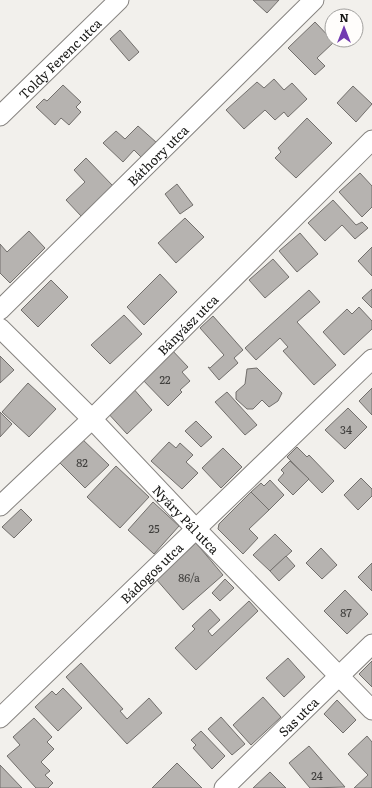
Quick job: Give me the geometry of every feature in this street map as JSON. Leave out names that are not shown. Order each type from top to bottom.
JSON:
[{"type":"street","name":"Toldy Ferenc utca","points":[[0,116],[119,0]]},
{"type":"street","name":"Báthory utca","points":[[0,310],[314,0]]},
{"type":"street","name":"Bányász utca","points":[[0,506],[92,419],[372,140]]},
{"type":"street","name":"Nyáry Pál utca","points":[[0,328],[92,419],[195,528],[372,710]]},
{"type":"street","name":"Bádogos utca","points":[[0,718],[195,528],[372,359]]},
{"type":"street","name":"Sas utca","points":[[224,788],[372,644]]},
{"type":"building","points":[[253,0],[279,0],[267,13]]},
{"type":"building","points":[[315,22],[324,31],[324,48],[328,48],[317,58],[325,66],[315,75],[288,48]]},
{"type":"building","points":[[120,30],[139,52],[129,61],[110,39]]},
{"type":"building","points":[[274,79],[284,90],[292,83],[307,99],[288,117],[284,112],[275,120],[265,110],[244,129],[226,110],[257,82],[264,88]]},
{"type":"building","points":[[63,85],[81,102],[76,107],[81,112],[69,125],[61,118],[55,125],[36,107],[44,99],[47,101]]},
{"type":"building","points":[[353,86],[372,104],[356,122],[337,103]]},
{"type":"building","points":[[307,118],[332,143],[296,178],[275,158],[281,152],[278,148]]},
{"type":"building","points":[[138,126],[157,143],[142,158],[134,150],[123,162],[103,143],[116,131],[125,139]]},
{"type":"building","points":[[86,158],[113,186],[81,216],[66,200],[85,182],[74,170]]},
{"type":"building","points":[[360,173],[372,186],[372,207],[362,217],[339,192]]},
{"type":"building","points":[[177,184],[193,205],[180,214],[165,194]]},
{"type":"building","points":[[333,200],[356,225],[362,222],[368,228],[355,239],[342,225],[325,241],[308,223]]},
{"type":"building","points":[[185,218],[204,237],[176,263],[158,243]]},
{"type":"building","points":[[29,231],[45,248],[10,283],[0,273],[0,244],[7,252]]},
{"type":"building","points":[[300,233],[318,254],[297,272],[279,251]]},
{"type":"building","points":[[372,247],[372,276],[358,261]]},
{"type":"building","points":[[273,259],[289,277],[265,298],[249,280]]},
{"type":"building","points":[[160,274],[177,292],[144,325],[127,307]]},
{"type":"building","points":[[51,280],[68,297],[38,327],[21,310]]},
{"type":"building","points":[[372,289],[372,308],[362,298]]},
{"type":"building","points":[[309,290],[320,302],[297,322],[336,365],[314,385],[283,351],[288,347],[280,338],[256,360],[245,348]]},
{"type":"building","points":[[359,307],[372,321],[372,329],[344,355],[323,332],[347,309],[352,314]]},
{"type":"building","points":[[124,315],[142,334],[110,364],[91,345]]},
{"type":"building","points":[[213,316],[243,350],[234,358],[238,363],[219,380],[208,367],[210,368],[224,355],[200,328]]},
{"type":"building","points":[[170,348],[188,367],[182,372],[190,381],[180,390],[182,392],[168,406],[140,377]]},
{"type":"building","points":[[0,356],[14,370],[0,383]]},
{"type":"building","points":[[257,368],[282,393],[278,401],[269,407],[262,400],[253,409],[247,409],[236,399],[236,392],[245,384],[247,369]]},
{"type":"building","points":[[28,383],[56,409],[29,437],[2,412]]},
{"type":"building","points":[[132,387],[152,410],[127,434],[106,411]]},
{"type":"building","points":[[372,388],[372,415],[359,401]]},
{"type":"building","points":[[227,392],[257,425],[245,435],[215,402]]},
{"type":"building","points":[[348,408],[367,427],[345,449],[325,430]]},
{"type":"building","points":[[0,412],[12,424],[0,437]]},
{"type":"building","points":[[196,421],[212,437],[201,447],[185,431]]},
{"type":"building","points":[[79,436],[109,465],[85,488],[56,459]]},
{"type":"building","points":[[169,442],[176,448],[180,443],[193,455],[186,462],[198,473],[182,489],[151,461]]},
{"type":"building","points":[[297,447],[307,457],[309,455],[334,481],[322,493],[287,457]]},
{"type":"building","points":[[223,448],[242,467],[221,488],[202,468]]},
{"type":"building","points":[[290,461],[309,479],[293,495],[278,480],[284,473],[281,470]]},
{"type":"building","points":[[116,466],[149,497],[120,528],[87,497]]},
{"type":"building","points":[[361,478],[372,489],[372,496],[358,510],[344,495]]},
{"type":"building","points":[[270,480],[284,495],[269,510],[251,492],[261,483],[264,486]]},
{"type":"building","points":[[251,492],[269,510],[249,529],[258,538],[243,554],[218,529],[219,524]]},
{"type":"building","points":[[153,502],[179,526],[154,554],[128,530]]},
{"type":"building","points":[[21,509],[32,520],[14,538],[2,527]]},
{"type":"building","points":[[275,534],[292,551],[270,571],[253,555]]},
{"type":"building","points":[[196,543],[223,575],[183,610],[156,579]]},
{"type":"building","points":[[321,548],[337,565],[322,579],[306,563]]},
{"type":"building","points":[[286,556],[295,566],[279,581],[270,571]]},
{"type":"building","points":[[372,563],[372,591],[358,577]]},
{"type":"building","points":[[225,579],[234,588],[220,601],[212,593]]},
{"type":"building","points":[[345,590],[368,614],[347,634],[324,611]]},
{"type":"building","points":[[249,601],[258,611],[196,670],[175,648],[195,629],[192,626],[210,609],[220,620],[208,631],[212,636]]},
{"type":"building","points":[[288,658],[305,677],[284,697],[266,678]]},
{"type":"building","points":[[372,661],[372,687],[359,674]]},
{"type":"building","points":[[81,663],[123,709],[120,711],[127,719],[149,698],[162,713],[127,744],[66,677]]},
{"type":"building","points":[[63,688],[82,708],[58,731],[35,707],[52,691],[56,695]]},
{"type":"building","points":[[263,697],[281,717],[251,745],[233,725]]},
{"type":"building","points":[[337,700],[356,720],[343,733],[324,714]]},
{"type":"building","points":[[221,717],[245,744],[232,755],[208,729]]},
{"type":"building","points":[[34,718],[52,737],[47,742],[54,749],[41,762],[50,771],[45,775],[53,783],[48,788],[36,788],[7,756],[20,745],[13,737]]},
{"type":"building","points":[[201,731],[225,756],[212,769],[193,748],[196,745],[191,740]]},
{"type":"building","points":[[367,736],[372,742],[372,788],[354,788],[368,775],[348,754]]},
{"type":"building","points":[[309,746],[345,787],[310,788],[289,763]]},
{"type":"building","points":[[177,763],[202,788],[152,788]]},
{"type":"building","points":[[0,765],[22,788],[0,788]]},
{"type":"building","points":[[270,772],[286,788],[253,788]]}]
